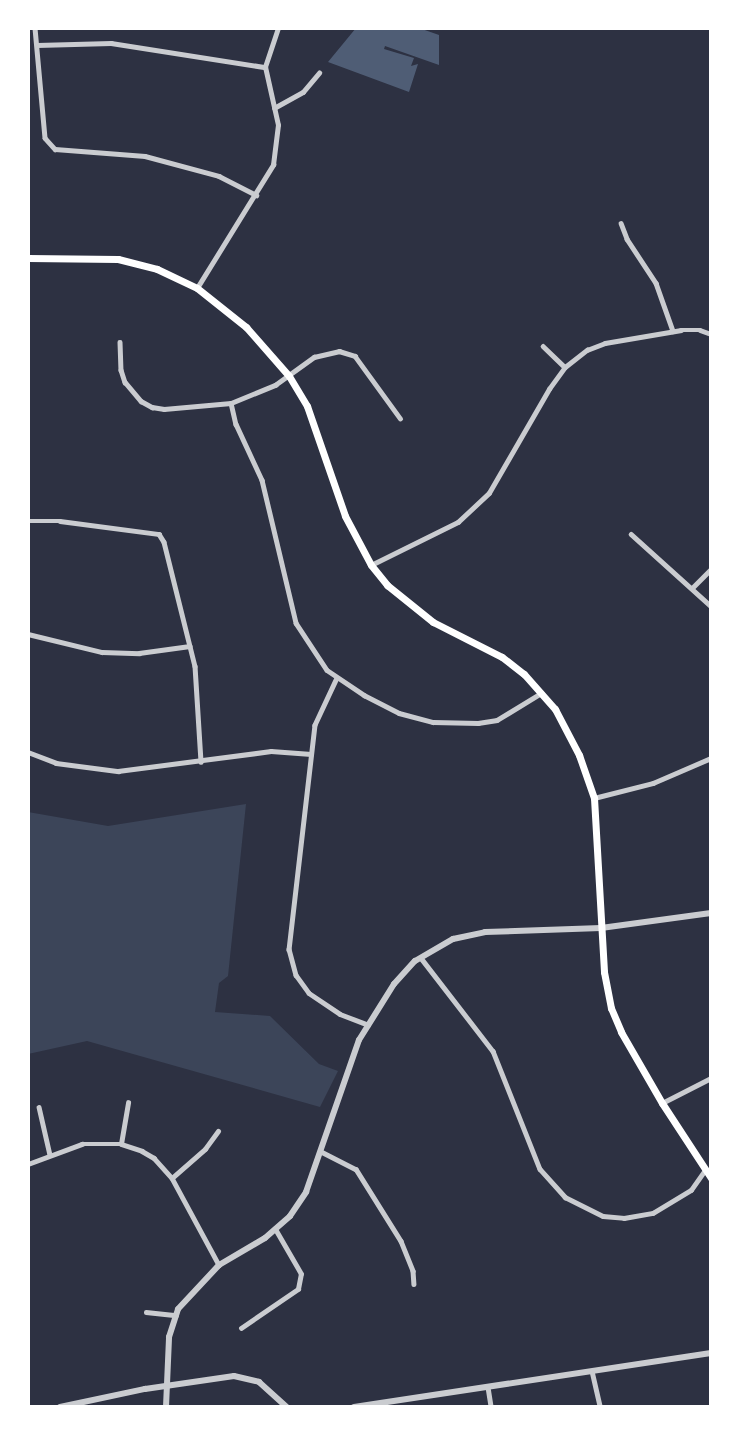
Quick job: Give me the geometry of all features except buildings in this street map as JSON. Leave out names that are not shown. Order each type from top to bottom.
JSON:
[{"type":"main road","points":[[28,258],[118,259],[157,269],[197,288],[246,327],[289,376],[307,406],[345,516],[371,565],[402,600],[433,622],[502,657],[555,709],[579,755],[594,798],[601,928],[611,1008],[621,1032],[662,1103],[711,1178]]},
{"type":"street","points":[[35,28],[45,138],[55,149],[145,156],[219,176],[256,195]]},
{"type":"street","points":[[197,288],[274,165],[278,125],[265,66],[278,28]]},
{"type":"street","points":[[37,45],[111,43],[265,66]]},
{"type":"street","points":[[274,108],[303,92],[319,73]]},
{"type":"street","points":[[621,223],[627,239],[661,292],[673,331]]},
{"type":"street","points":[[371,565],[458,522],[489,494],[549,388],[565,367],[587,350],[605,343],[673,331],[700,330],[711,334]]},
{"type":"street","points":[[120,342],[121,370],[125,383],[141,401],[164,409],[231,403],[260,393],[314,357],[340,351],[355,356],[400,418]]},
{"type":"street","points":[[543,346],[565,367]]},
{"type":"street","points":[[231,403],[236,424],[262,480],[296,623],[318,658],[337,678],[400,713],[424,721],[453,724],[497,720],[541,693]]},
{"type":"street","points":[[28,521],[60,521],[159,534],[164,542],[197,681],[201,762]]},
{"type":"street","points":[[631,534],[711,606]]},
{"type":"street","points":[[692,588],[711,569]]},
{"type":"street","points":[[28,635],[102,652],[139,653],[190,646]]},
{"type":"street","points":[[337,678],[319,713],[311,754],[289,949],[296,975],[309,993],[340,1014],[368,1025]]},
{"type":"street","points":[[28,752],[56,763],[96,770],[131,770],[271,751],[311,754]]},
{"type":"street","points":[[594,798],[653,783],[711,758]]},
{"type":"street","points":[[166,1407],[169,1337],[176,1315],[200,1282],[219,1265],[275,1229],[290,1216],[306,1192],[322,1152],[344,1079],[368,1025],[394,984],[421,958],[453,939],[485,932],[601,928],[711,913]]},
{"type":"street","points":[[421,958],[493,1051],[540,1169],[565,1197],[603,1216],[624,1218],[653,1213],[691,1190],[706,1169]]},
{"type":"street","points":[[662,1103],[711,1078]]},
{"type":"street","points":[[121,1144],[128,1103]]},
{"type":"street","points":[[39,1107],[50,1155]]},
{"type":"street","points":[[172,1178],[205,1149],[218,1131]]},
{"type":"street","points":[[28,1164],[82,1144],[121,1144],[154,1158],[172,1178],[219,1265]]},
{"type":"street","points":[[322,1152],[356,1169],[401,1241],[414,1284]]},
{"type":"street","points":[[240,1328],[298,1289],[300,1274],[275,1229]]},
{"type":"street","points":[[146,1312],[176,1315]]},
{"type":"street","points":[[354,1407],[387,1405],[488,1386],[711,1353]]},
{"type":"street","points":[[592,1371],[600,1407]]},
{"type":"street","points":[[60,1407],[169,1385],[245,1377],[259,1382],[287,1407]]},
{"type":"street","points":[[488,1386],[491,1407]]},
{"type":"shaded area","points":[[356,28],[419,28],[439,35],[439,65],[385,46],[384,49],[414,58],[411,66],[418,64],[409,92],[328,62]]},
{"type":"shaded area","points":[[246,804],[228,976],[219,983],[215,1012],[270,1016],[319,1064],[338,1071],[320,1107],[87,1041],[28,1054],[28,812],[108,826]]}]
